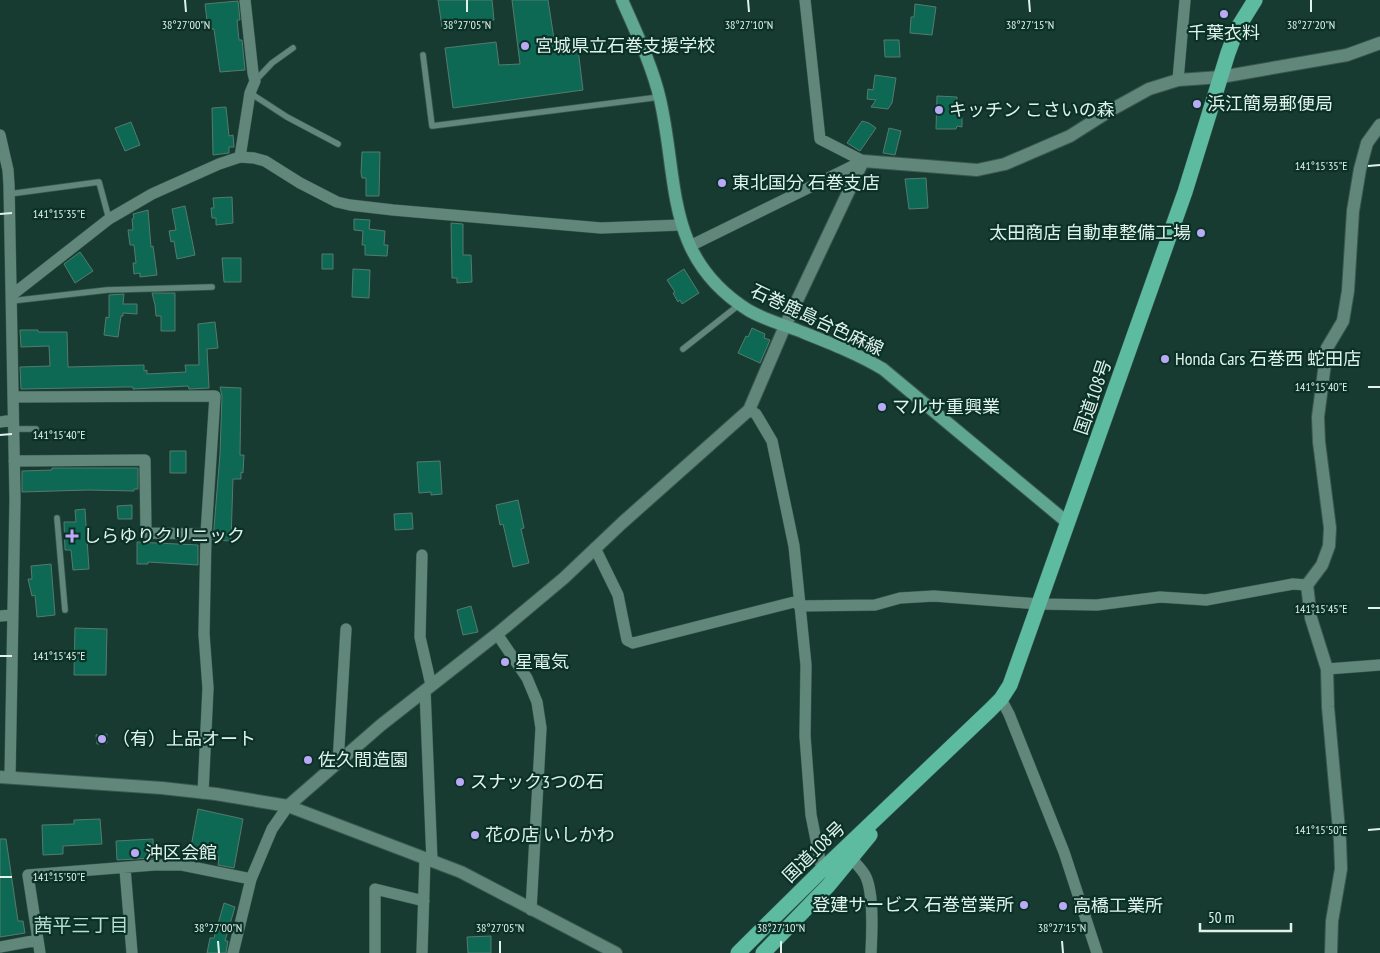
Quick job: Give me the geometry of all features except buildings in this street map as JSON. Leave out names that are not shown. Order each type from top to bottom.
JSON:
[{"type":"highway","name":"国道108号","points":[[738,953],[1001,699],[1010,685],[1185,192],[1236,29],[1255,0]]},
{"type":"highway","name":"国道108号","points":[[763,953],[828,886],[918,778]]},
{"type":"main road","name":"石巻鹿島台色麻線","points":[[622,0],[650,66],[660,97],[674,190],[682,225],[690,246],[705,273],[726,294],[750,311],[838,346],[883,369],[1068,522]]},
{"type":"street","points":[[240,157],[250,93],[255,81],[245,0]]},
{"type":"street","points":[[805,0],[820,139],[863,161],[977,170],[1006,164],[1070,136],[1149,89],[1178,80],[1221,77],[1347,55],[1380,43]]},
{"type":"street","points":[[1178,80],[1184,0]]},
{"type":"street","points":[[1332,953],[1332,921],[1341,868],[1340,842],[1328,707],[1327,669],[1311,618],[1307,585],[1322,565],[1329,546],[1330,528],[1319,442],[1318,417],[1328,348],[1343,321],[1348,291],[1353,211],[1360,169],[1367,143],[1380,126]]},
{"type":"street","points":[[0,134],[8,170],[6,188],[12,298],[15,499],[5,777],[203,793],[288,806],[461,872],[616,953]]},
{"type":"street","points":[[12,298],[109,219],[152,194],[219,164],[240,157],[265,161],[330,199],[350,204],[392,210],[601,228],[682,225]]},
{"type":"street","points":[[690,246],[863,161]]},
{"type":"street","points":[[233,953],[251,878],[272,829],[288,806],[380,725],[498,634],[564,578],[749,410],[863,161]]},
{"type":"street","points":[[14,397],[215,396],[206,534],[204,634],[208,703],[203,793]]},
{"type":"street","points":[[749,410],[756,414],[772,440],[794,546],[806,666],[805,736],[811,815],[822,870]]},
{"type":"street","points":[[0,422],[13,425]]},
{"type":"street","points":[[14,461],[145,460],[146,533],[206,534]]},
{"type":"street","points":[[595,548],[618,595],[627,640],[633,643],[799,604],[875,605],[900,598],[934,596],[1040,604],[1097,605],[1160,597],[1206,600],[1293,584],[1307,585]]},
{"type":"street","points":[[422,555],[420,637],[428,688],[428,860],[422,953]]},
{"type":"street","points":[[0,616],[12,614]]},
{"type":"street","points":[[338,763],[346,629]]},
{"type":"street","points":[[498,634],[527,678],[537,702],[541,728],[531,910]]},
{"type":"street","points":[[1327,669],[1380,665]]},
{"type":"street","points":[[1001,699],[1009,714],[1064,852],[1097,953]]},
{"type":"street","points":[[852,858],[866,875],[869,884],[872,917],[871,953]]},
{"type":"street","points":[[40,953],[28,875],[182,864],[251,878]]},
{"type":"street","points":[[126,869],[132,953]]},
{"type":"street","points":[[375,953],[374,889],[424,900]]},
{"type":"street","points":[[0,946],[38,940]]},
{"type":"lane","points":[[255,81],[272,63],[293,48]]},
{"type":"lane","points":[[423,56],[432,126],[660,97]]},
{"type":"lane","points":[[250,93],[287,117],[338,144]]},
{"type":"lane","points":[[6,188],[99,182],[109,219]]},
{"type":"lane","points":[[12,298],[107,290],[212,287]]},
{"type":"lane","points":[[683,349],[740,304]]},
{"type":"lane","points":[[13,425],[36,429]]},
{"type":"lane","points":[[57,518],[65,610]]},
{"type":"place","name":"千葉衣料","points":[[1224,14]]},
{"type":"place","name":"宮城県立石巻支援学校","points":[[525,46]]},
{"type":"place","name":"浜江簡易郵便局","points":[[1197,104]]},
{"type":"place","name":"キッチン こさいの森","points":[[939,110]]},
{"type":"place","name":"東北国分 石巻支店","points":[[722,183]]},
{"type":"place","name":"太田商店 自動車整備工場","points":[[1201,233]]},
{"type":"place","name":"Honda Cars 石巻西 蛇田店","points":[[1165,359]]},
{"type":"place","name":"マルサ重興業","points":[[882,407]]},
{"type":"place","name":"しらゆりクリニック","points":[[72,536]]},
{"type":"place","name":"星電気","points":[[505,662]]},
{"type":"place","name":"（有）上品オート","points":[[102,739]]},
{"type":"place","name":"佐久間造園","points":[[308,760]]},
{"type":"place","name":"スナック3つの石","points":[[460,782]]},
{"type":"place","name":"花の店 いしかわ","points":[[475,835]]},
{"type":"place","name":"沖区会館","points":[[135,853]]},
{"type":"place","name":"登建サービス 石巻営業所","points":[[1024,905]]},
{"type":"place","name":"高橋工業所","points":[[1063,906]]},
{"type":"district","name":"茜平三丁目","points":[[81,925]]}]
